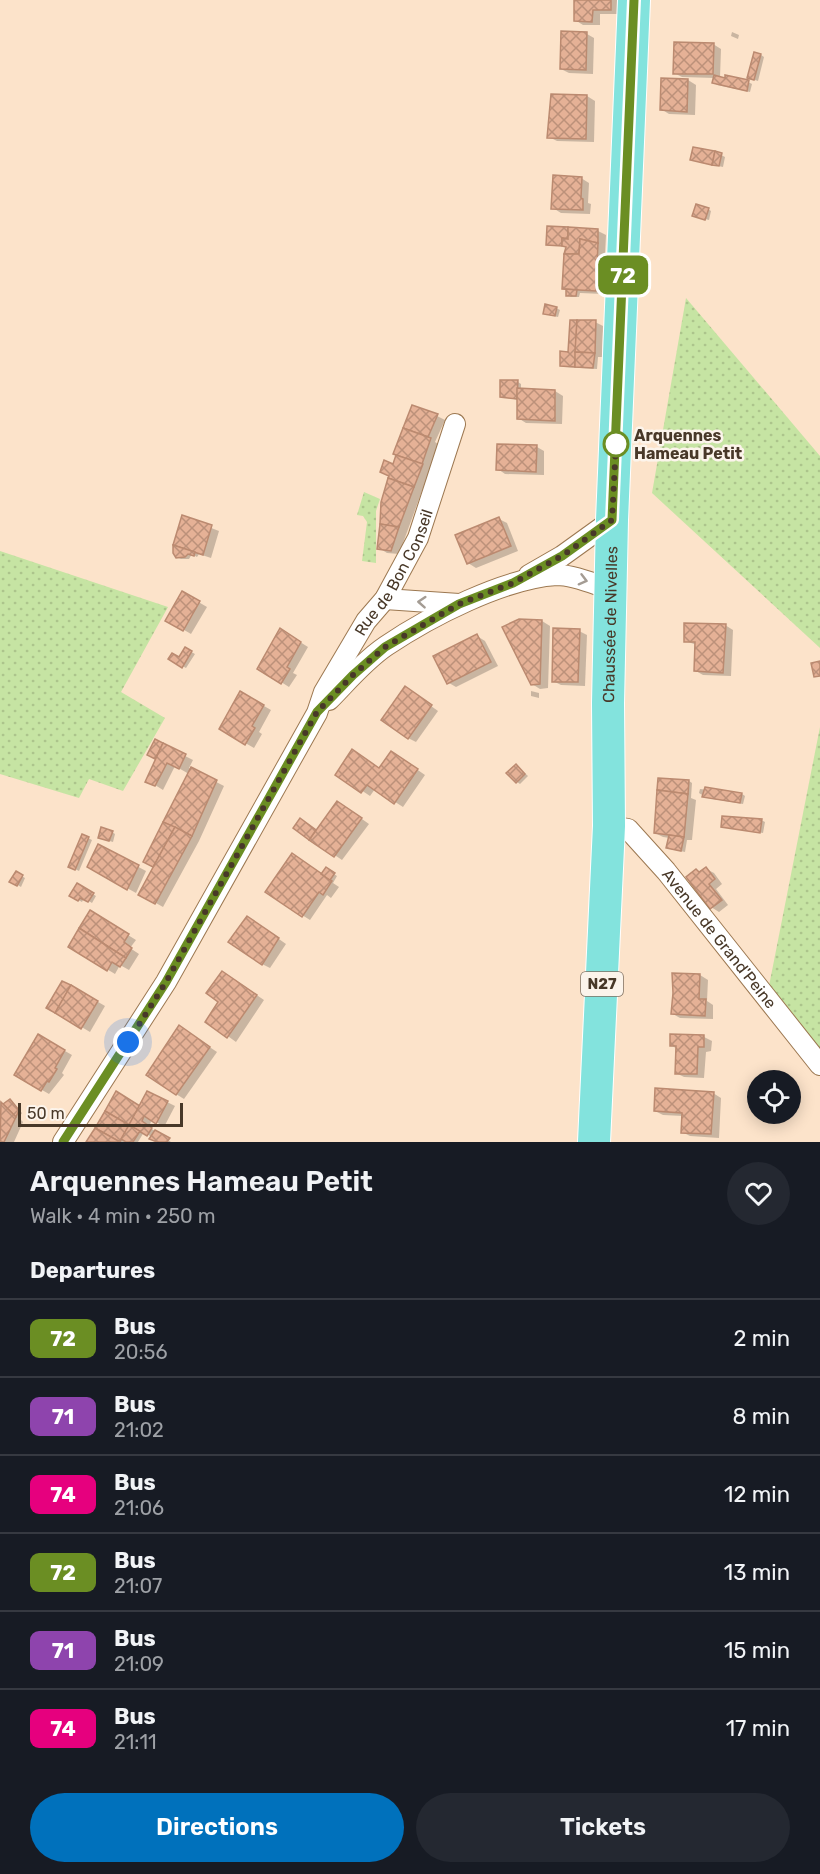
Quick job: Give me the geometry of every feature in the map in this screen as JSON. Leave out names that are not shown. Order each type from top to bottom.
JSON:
[{"type":"main road","name":"Chaussée de Nivelles","points":[[594,1142],[609,826],[608,704],[612,520],[634,0]]},
{"type":"street","name":"Rue de Bon Conseil","points":[[63,1142],[166,982],[317,712],[324,692],[366,621],[385,599],[418,538],[455,424]]},
{"type":"street","points":[[513,583],[562,556],[612,520]]},
{"type":"street","name":"Rue de Bon Conseil","points":[[317,712],[353,675],[385,647],[459,604],[513,583],[558,575],[580,579],[610,589]]},
{"type":"street","points":[[385,599],[459,604]]},
{"type":"street","name":"Avenue de Grand'Peine","points":[[609,826],[628,829],[666,871],[820,1065]]},
{"type":"green space","points":[[686,298],[820,456],[820,648],[652,493]]},
{"type":"green space","points":[[364,492],[380,499],[376,511],[376,563],[362,561],[367,522],[363,516],[357,515]]},
{"type":"green space","points":[[0,551],[168,607],[121,692],[165,718],[123,791],[89,779],[79,798],[0,774]]},
{"type":"green space","points":[[820,727],[820,1049],[769,986]]},
{"type":"building","points":[[574,0],[611,0],[611,10],[593,10],[592,22],[574,21]]},
{"type":"building","points":[[561,31],[587,32],[586,70],[560,69]]},
{"type":"building","points":[[674,42],[714,43],[713,74],[673,74]]},
{"type":"building","points":[[754,52],[761,54],[754,80],[747,78]]},
{"type":"building","points":[[714,75],[749,80],[747,91],[712,83]]},
{"type":"building","points":[[661,78],[688,79],[687,112],[660,110]]},
{"type":"building","points":[[551,94],[587,95],[586,139],[547,138]]},
{"type":"building","points":[[693,147],[715,151],[712,165],[690,160]]},
{"type":"building","points":[[715,151],[722,153],[719,166],[712,165]]},
{"type":"building","points":[[553,175],[582,177],[583,210],[551,209]]},
{"type":"building","points":[[696,204],[709,208],[705,220],[692,216]]},
{"type":"building","points":[[547,226],[568,227],[568,239],[562,238],[562,246],[546,245]]},
{"type":"building","points":[[568,227],[598,229],[598,243],[580,239],[579,254],[564,254],[566,247],[562,246],[562,238],[568,239]]},
{"type":"building","points":[[580,239],[598,243],[596,291],[562,289],[564,254],[579,254]]},
{"type":"building","points":[[566,289],[577,290],[576,296],[566,296]]},
{"type":"building","points":[[545,304],[557,307],[555,316],[543,314]]},
{"type":"building","points":[[570,320],[577,320],[575,367],[560,366],[560,351],[568,352]]},
{"type":"building","points":[[577,320],[596,320],[595,353],[575,352]]},
{"type":"building","points":[[575,352],[595,353],[593,368],[575,367]]},
{"type":"building","points":[[500,380],[518,380],[517,399],[500,397]]},
{"type":"building","points":[[517,388],[555,390],[555,421],[517,419]]},
{"type":"building","points":[[412,405],[438,414],[428,437],[403,428]]},
{"type":"building","points":[[403,428],[431,438],[422,464],[393,454]]},
{"type":"building","points":[[497,444],[537,445],[536,472],[496,470]]},
{"type":"building","points":[[396,455],[423,464],[414,487],[388,478],[389,476],[380,472],[384,460],[393,464]]},
{"type":"building","points":[[388,478],[414,487],[399,527],[380,524],[381,502]]},
{"type":"building","points":[[182,515],[212,525],[203,555],[173,545]]},
{"type":"building","points":[[499,517],[511,546],[467,564],[455,535]]},
{"type":"building","points":[[380,524],[399,527],[391,551],[377,549]]},
{"type":"building","points":[[173,545],[195,552],[194,556],[188,554],[185,557],[176,558]]},
{"type":"building","points":[[182,591],[200,601],[183,631],[165,621]]},
{"type":"building","points":[[519,619],[542,620],[540,684],[531,685],[502,627]]},
{"type":"building","points":[[684,623],[726,624],[723,673],[694,671],[695,642],[684,642]]},
{"type":"building","points":[[280,628],[301,642],[287,667],[290,669],[281,684],[257,669]]},
{"type":"building","points":[[553,628],[580,629],[578,682],[552,682]]},
{"type":"building","points":[[477,634],[491,662],[447,684],[433,656]]},
{"type":"building","points":[[185,647],[192,651],[182,668],[168,659],[172,653],[179,657]]},
{"type":"building","points":[[820,661],[820,676],[814,677],[811,663]]},
{"type":"building","points":[[405,686],[432,705],[408,739],[381,720]]},
{"type":"building","points":[[240,691],[264,705],[252,726],[255,728],[245,745],[219,729]]},
{"type":"building","points":[[155,739],[163,743],[155,759],[147,755]]},
{"type":"building","points":[[163,743],[186,754],[179,769],[167,763],[155,786],[145,782]]},
{"type":"building","points":[[352,749],[379,768],[391,751],[418,769],[394,804],[367,785],[361,793],[335,775]]},
{"type":"building","points":[[516,764],[525,774],[516,783],[506,773]]},
{"type":"building","points":[[191,767],[217,780],[192,836],[163,822]]},
{"type":"building","points":[[658,778],[689,780],[688,794],[657,790]]},
{"type":"building","points":[[705,787],[742,793],[740,803],[702,797]]},
{"type":"building","points":[[657,790],[688,794],[684,837],[654,833]]},
{"type":"building","points":[[337,801],[362,818],[334,857],[309,840]]},
{"type":"building","points":[[722,816],[762,819],[760,833],[721,827]]},
{"type":"building","points":[[300,818],[316,830],[309,840],[293,828]]},
{"type":"building","points":[[163,822],[175,827],[153,867],[143,862]]},
{"type":"building","points":[[101,827],[113,831],[109,841],[98,838]]},
{"type":"building","points":[[175,827],[192,836],[155,904],[138,895]]},
{"type":"building","points":[[82,834],[89,837],[75,870],[68,867]]},
{"type":"building","points":[[669,835],[684,837],[681,851],[666,848]]},
{"type":"building","points":[[98,844],[139,865],[127,890],[87,867]]},
{"type":"building","points":[[292,853],[332,881],[323,895],[319,892],[302,917],[265,892]]},
{"type":"building","points":[[326,867],[335,873],[330,880],[321,874]]},
{"type":"building","points":[[706,867],[715,879],[709,884],[722,900],[710,909],[686,877],[696,869],[699,872]]},
{"type":"building","points":[[16,871],[23,875],[17,886],[9,882]]},
{"type":"building","points":[[77,883],[94,893],[88,902],[80,898],[78,901],[69,896]]},
{"type":"building","points":[[90,910],[129,934],[124,942],[132,948],[126,958],[79,928]]},
{"type":"building","points":[[247,916],[279,938],[262,965],[228,942]]},
{"type":"building","points":[[79,928],[126,958],[120,967],[112,962],[107,971],[68,947]]},
{"type":"building","points":[[222,971],[257,995],[227,1038],[205,1022],[218,1002],[206,993]]},
{"type":"building","points":[[672,973],[700,974],[699,999],[706,999],[705,1016],[671,1014]]},
{"type":"building","points":[[62,981],[71,985],[55,1013],[46,1008]]},
{"type":"building","points":[[71,985],[98,1001],[81,1029],[55,1013]]},
{"type":"building","points":[[179,1025],[210,1047],[176,1095],[146,1075]]},
{"type":"building","points":[[38,1034],[65,1050],[55,1068],[57,1069],[41,1091],[14,1075]]},
{"type":"building","points":[[670,1034],[704,1035],[704,1047],[698,1047],[697,1074],[675,1074],[676,1046],[670,1046]]},
{"type":"building","points":[[655,1088],[714,1092],[711,1134],[681,1133],[682,1113],[654,1111]]},
{"type":"building","points":[[116,1091],[140,1106],[129,1125],[105,1111]]},
{"type":"building","points":[[147,1091],[168,1101],[156,1124],[144,1116],[142,1121],[152,1128],[147,1136],[129,1125]]},
{"type":"building","points":[[10,1099],[19,1110],[16,1117],[3,1104]]},
{"type":"building","points":[[1,1102],[16,1117],[4,1142],[0,1142]]},
{"type":"building","points":[[105,1111],[129,1125],[120,1142],[95,1128]]},
{"type":"building","points":[[129,1125],[140,1131],[133,1142],[121,1139]]},
{"type":"building","points":[[95,1128],[120,1142],[86,1142]]},
{"type":"building","points":[[155,1130],[170,1138],[167,1142],[149,1139]]},
{"type":"bus line","name":"72","points":[[63,1142],[166,982],[317,712],[353,675],[385,647],[459,604],[513,583],[562,556],[612,520],[634,0]]},
{"type":"place","name":"Arquennes Hameau Petit","points":[[616,444]]},
{"type":"route","points":[[128,1042],[166,982],[317,712],[353,675],[385,647],[459,604],[513,583],[562,556],[612,520],[616,444]]}]
